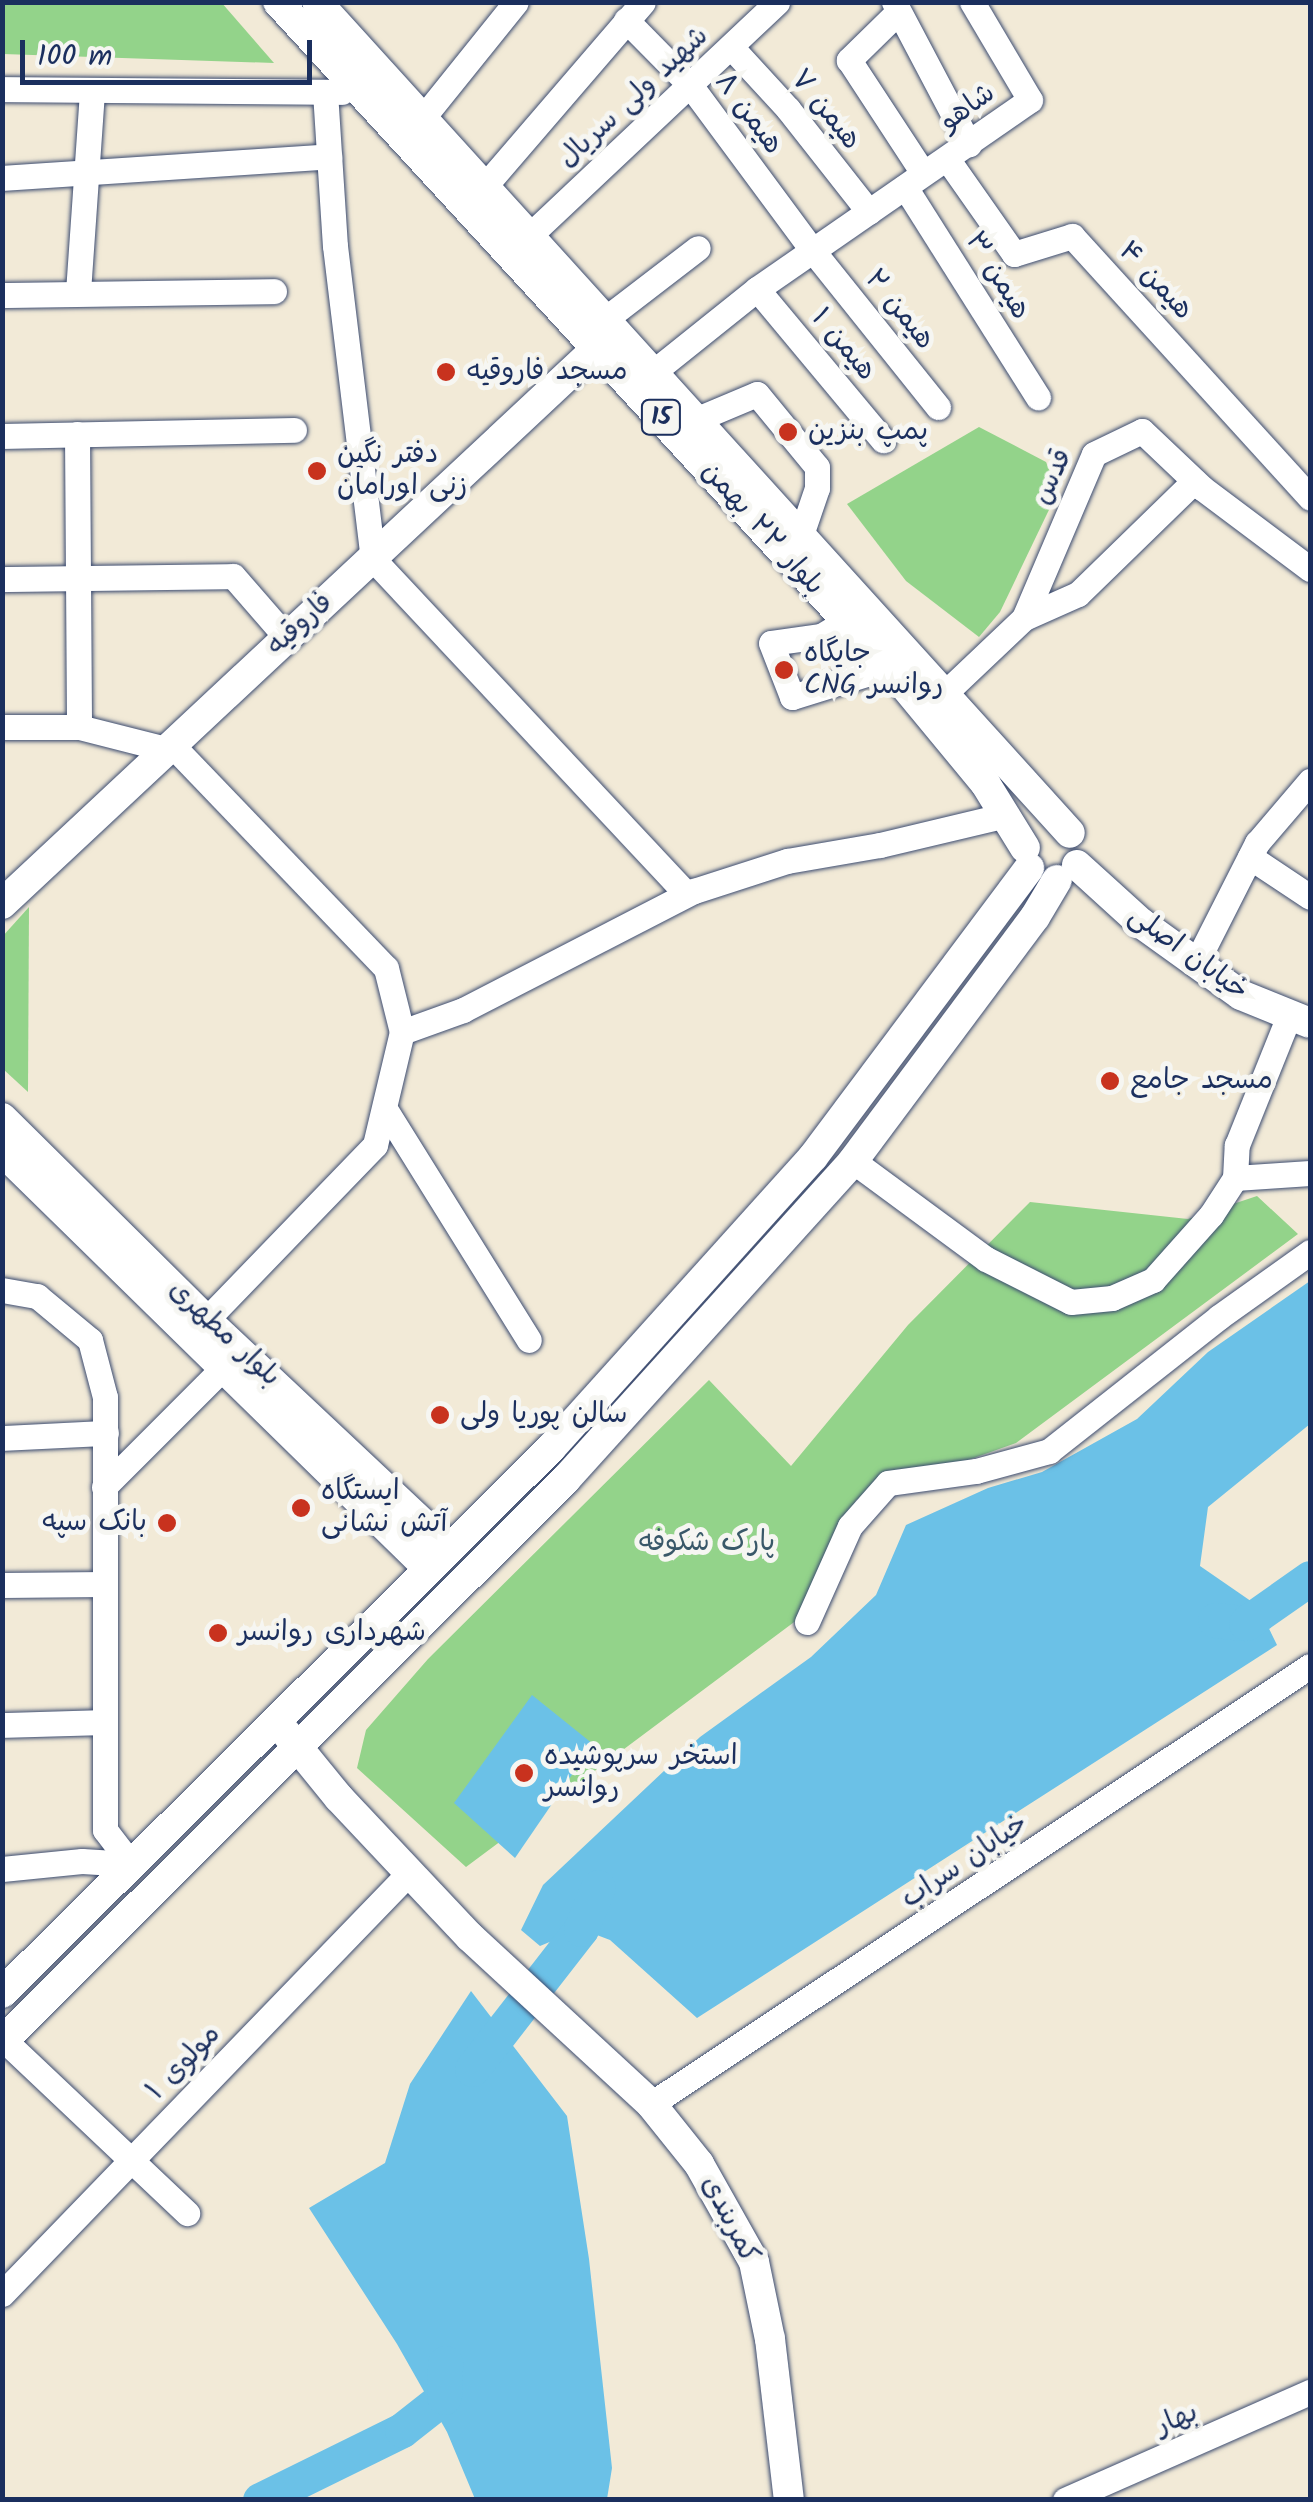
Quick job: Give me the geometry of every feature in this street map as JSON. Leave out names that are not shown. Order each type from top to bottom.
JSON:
[{"type":"main road","name":"بلوار ۲۲ بهمن","points":[[278,2],[356,92],[601,334],[652,373],[1070,833]]},
{"type":"main road","name":"بلوار ۲۲ بهمن","points":[[317,2],[529,236],[601,334],[889,667],[1047,865]]},
{"type":"main road","name":"فاروقیه","points":[[2,904],[373,560],[601,334]]},
{"type":"main road","points":[[3,2040],[300,1748],[622,1418],[853,1162],[1035,916],[1047,865],[1033,835],[1046,827],[1070,833]]},
{"type":"main road","name":"15","points":[[1047,865],[1079,848],[1070,833]]},
{"type":"main road","points":[[2,1993],[598,1395],[813,1157],[1047,865]]},
{"type":"main road","name":"خیابان اصلی","points":[[1047,865],[1141,923],[1242,995],[1299,1021]]},
{"type":"main road","name":"بلوار مطهری","points":[[2,1118],[438,1557]]},
{"type":"main road","name":"بلوار مطهری","points":[[2,1151],[222,1368],[438,1557]]},
{"type":"main road","points":[[598,1395],[622,1418]]},
{"type":"main road","name":"کمربندی","points":[[274,1720],[409,1873],[651,2104],[699,2164],[754,2262],[770,2338],[790,2500]]},
{"type":"street","points":[[421,120],[516,2]]},
{"type":"street","name":"شهید ولی سریال","points":[[529,236],[777,2]]},
{"type":"street","name":"شاهو","points":[[958,152],[1030,100],[972,2]]},
{"type":"street","points":[[652,373],[757,290],[958,152],[896,7]]},
{"type":"street","name":"هیمن ۳","points":[[896,7],[849,60],[1038,397]]},
{"type":"street","points":[[483,188],[634,11]]},
{"type":"street","name":"هیمن ۸","points":[[634,11],[813,251]]},
{"type":"street","name":"هیمن ۷","points":[[732,48],[788,110],[868,212]]},
{"type":"street","points":[[2,89],[356,92]]},
{"type":"street","points":[[78,292],[92,91]]},
{"type":"street","points":[[326,92],[334,246],[373,560],[686,894]]},
{"type":"street","name":"هیمن ۴","points":[[958,152],[1014,254],[1072,236],[1310,498]]},
{"type":"street","points":[[2,178],[328,156]]},
{"type":"street","points":[[601,334],[698,248]]},
{"type":"street","name":"هیمن ۲","points":[[813,251],[938,407]]},
{"type":"street","name":"هیمن ۱","points":[[757,290],[883,440]]},
{"type":"street","points":[[2,294],[274,291]]},
{"type":"street","points":[[695,420],[758,394],[818,467],[817,488],[801,535]]},
{"type":"street","points":[[2,436],[294,430]]},
{"type":"street","name":"قدس","points":[[945,694],[1024,618],[1094,454],[1142,431],[1194,481],[1310,569]]},
{"type":"street","points":[[77,434],[78,726]]},
{"type":"street","points":[[1024,618],[1078,594],[1194,481]]},
{"type":"street","points":[[2,579],[233,576],[286,637]]},
{"type":"street","points":[[846,621],[821,636],[771,643],[792,697],[889,667]]},
{"type":"street","points":[[2,727],[78,726],[168,747],[386,968],[402,1032],[375,1145],[206,1320]]},
{"type":"street","points":[[1196,963],[1250,857],[1310,782]]},
{"type":"street","points":[[402,1032],[463,1010],[686,894],[787,861],[880,845],[1006,815]]},
{"type":"street","points":[[1250,857],[1310,897]]},
{"type":"street","points":[[853,1162],[986,1258],[1071,1302],[1112,1298],[1153,1280],[1211,1214],[1234,1178],[1237,1145],[1299,1021]]},
{"type":"street","points":[[384,1109],[528,1340]]},
{"type":"street","points":[[1234,1178],[1310,1173]]},
{"type":"street","points":[[807,1622],[850,1526],[888,1484],[976,1472],[1049,1451],[1219,1317],[1310,1252]]},
{"type":"street","points":[[2,1290],[37,1296],[90,1340],[105,1398],[105,1830],[131,1864]]},
{"type":"street","points":[[104,1487],[222,1368]]},
{"type":"street","points":[[2,1438],[106,1433]]},
{"type":"street","points":[[2,1585],[105,1584]]},
{"type":"street","name":"خیابان سراب","points":[[651,2104],[1310,1666]]},
{"type":"street","points":[[2,1724],[102,1722]]},
{"type":"street","points":[[2,1869],[82,1861],[131,1864]]},
{"type":"street","name":"مولوی ۱","points":[[2,2294],[409,1873]]},
{"type":"street","points":[[3,2040],[187,2213]]},
{"type":"street","name":"بهار","points":[[1066,2500],[1310,2392]]},
{"type":"green space","points":[[221,2],[274,63],[3,54],[3,3]]},
{"type":"green space","points":[[979,427],[1046,462],[1058,491],[1000,612],[979,637],[906,581],[847,504]]},
{"type":"green space","points":[[29,907],[28,1092],[3,1069],[2,937]]},
{"type":"green space","name":"پارک شکوفه","points":[[1257,1196],[1298,1234],[1016,1443],[856,1500],[817,1605],[466,1867],[357,1768],[366,1730],[428,1659],[709,1380],[791,1466],[908,1325],[1030,1202],[1188,1219]]},
{"type":"water","points":[[1310,1281],[1310,1424],[1208,1507],[1200,1566],[1258,1606],[1277,1645],[697,2018],[610,1940],[581,1929],[540,1946],[521,1930],[543,1885],[700,1737],[811,1657],[876,1595],[906,1525],[988,1488],[1042,1472],[1137,1419],[1208,1352]]},
{"type":"water","name":"استخر سرپوشیده روانسر","points":[[532,1695],[593,1744],[515,1858],[454,1803]]},
{"type":"water","points":[[471,1991],[567,2116],[589,2259],[612,2468],[607,2499],[475,2499],[447,2432],[397,2344],[309,2208],[385,2163],[410,2084]]},
{"type":"waterway","points":[[1215,1620],[1246,1623],[1310,1578]]},
{"type":"waterway","points":[[472,2069],[581,1929],[598,1887]]},
{"type":"waterway","points":[[260,2500],[402,2430],[444,2397],[445,2363]]},
{"type":"place","name":"مسجد فاروقیه","points":[[446,372]]},
{"type":"place","name":"پمپ بنزین","points":[[788,432]]},
{"type":"place","name":"دفتر نگین زنی اورامان","points":[[317,471]]},
{"type":"place","name":"جایگاه CNG روانسر","points":[[784,670]]},
{"type":"place","name":"مسجد جامع","points":[[1110,1081]]},
{"type":"place","name":"سالن پوریا ولی","points":[[440,1415]]},
{"type":"place","name":"ایستگاه آتش نشانی","points":[[301,1508]]},
{"type":"place","name":"بانک سپه","points":[[167,1523]]},
{"type":"place","name":"شهرداری روانسر","points":[[218,1633]]},
{"type":"place","name":"استخر سرپوشیده روانسر","points":[[524,1773]]}]
